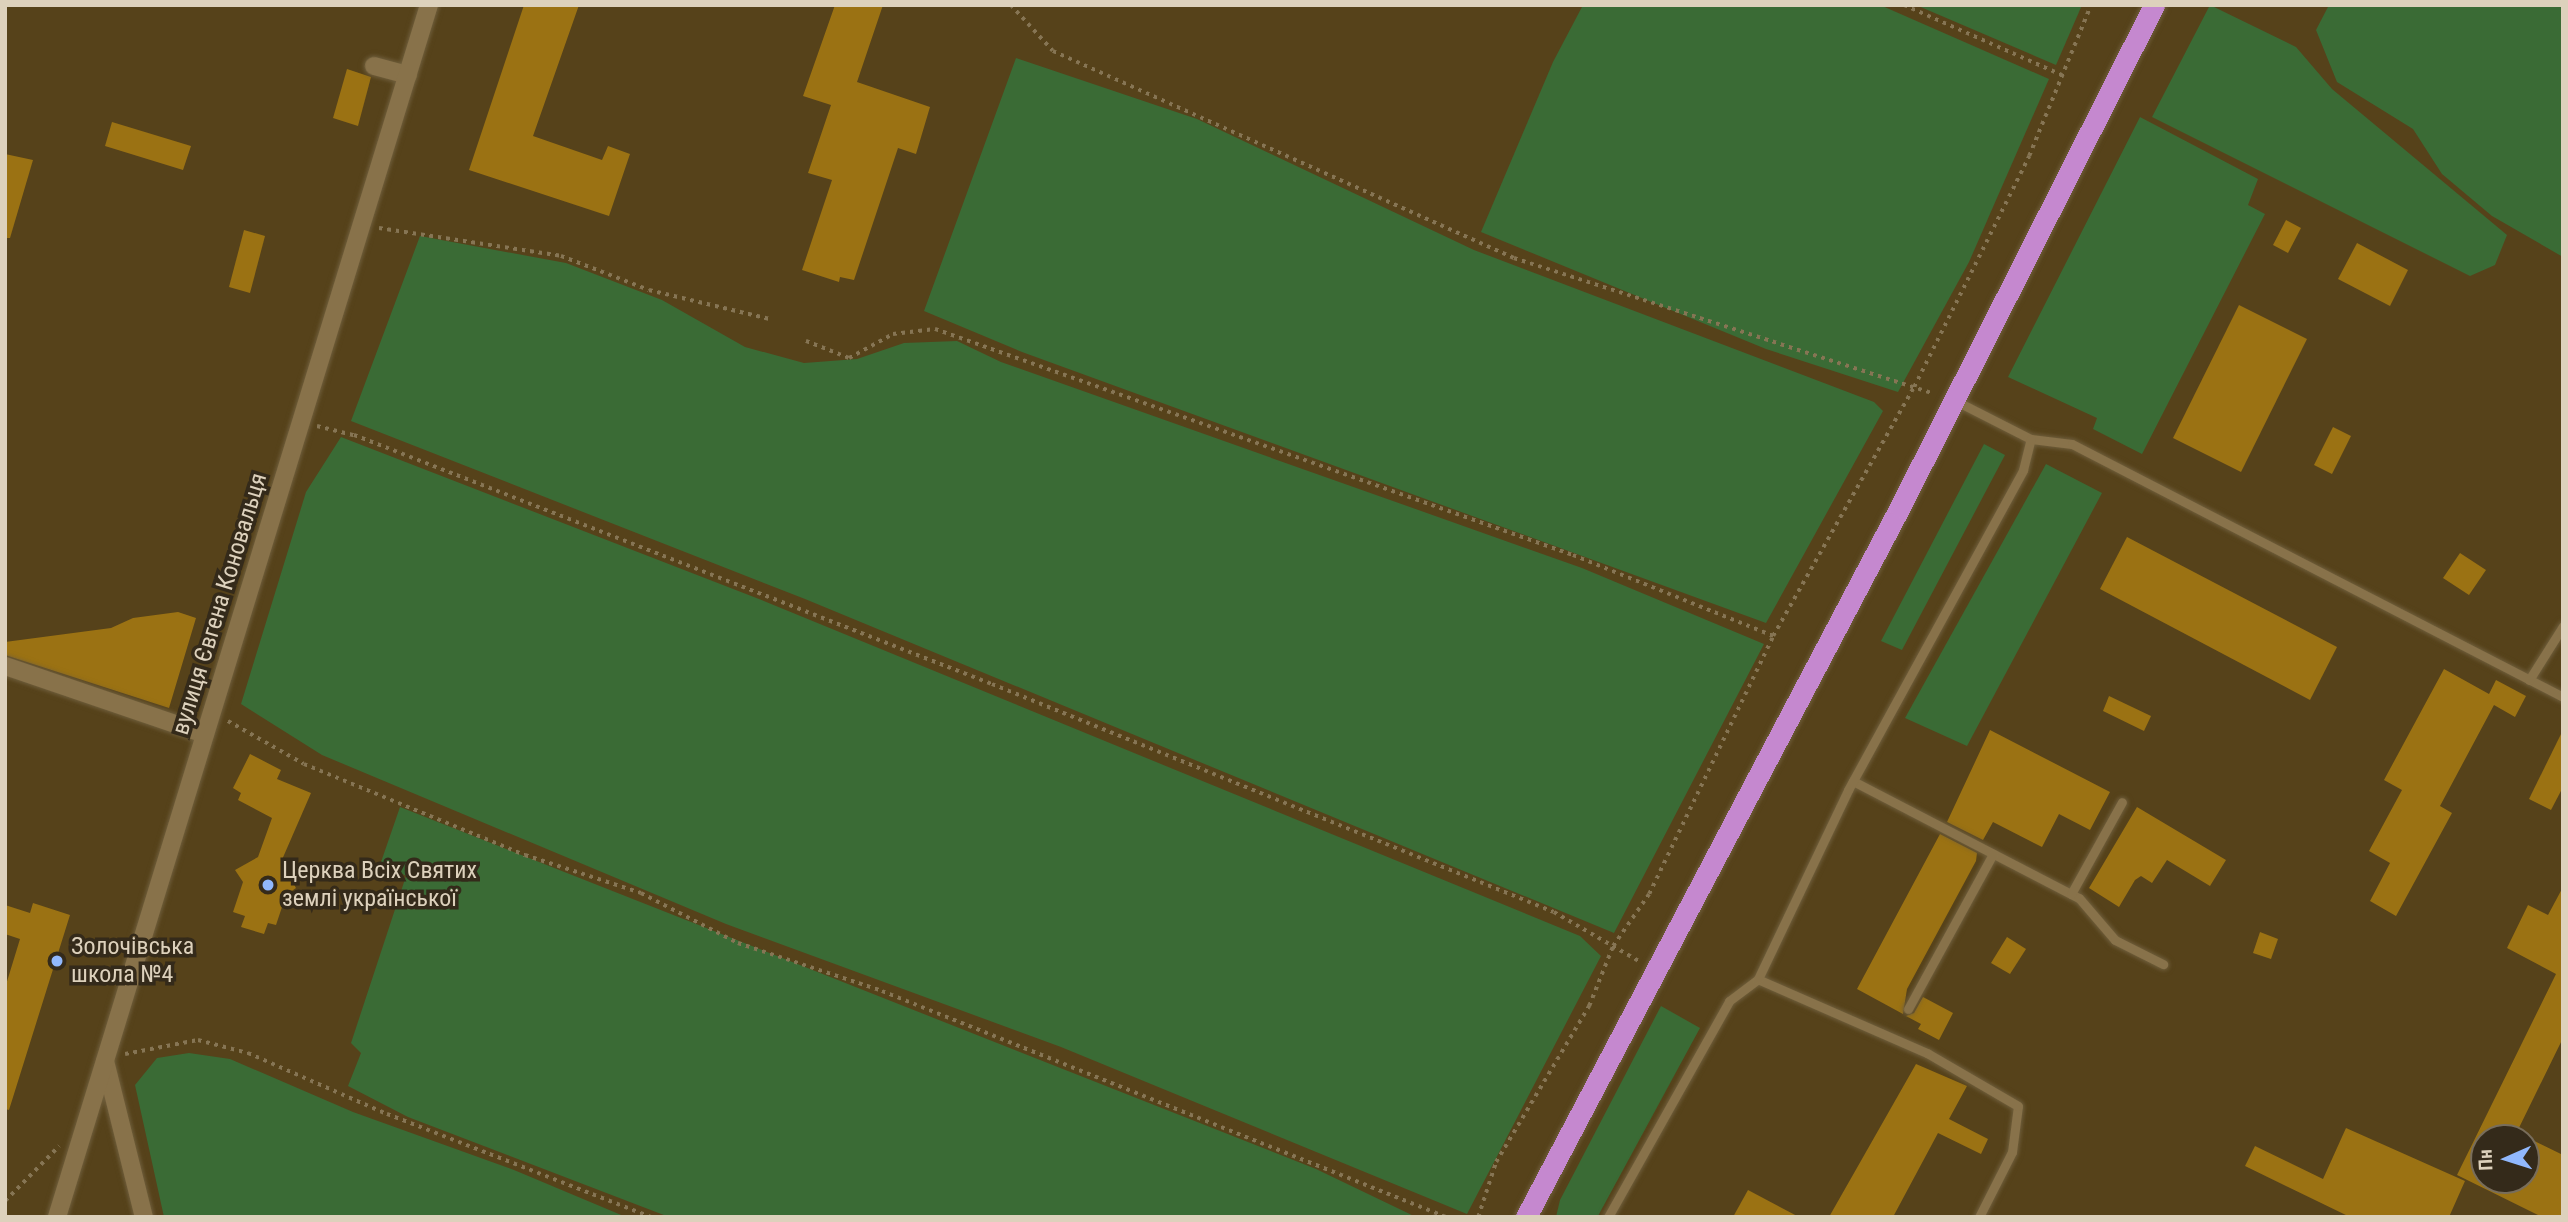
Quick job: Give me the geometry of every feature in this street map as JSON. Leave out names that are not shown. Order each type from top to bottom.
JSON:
[{"type":"highway","points":[[1526,1217],[1954,400],[2154,5]]},
{"type":"street","name":"вулиця Євгена Коновальця","points":[[57,1217],[429,5]]},
{"type":"street","points":[[374,66],[408,75]]},
{"type":"street","points":[[5,666],[205,734]]},
{"type":"street","points":[[105,1059],[144,1217]]},
{"type":"lane","points":[[1954,400],[2031,439],[2072,444],[2563,697]]},
{"type":"lane","points":[[1608,1217],[1729,1001],[1758,979],[1853,781],[2023,470],[2031,439]]},
{"type":"lane","points":[[2529,680],[2563,626]]},
{"type":"lane","points":[[1853,781],[2071,894],[2115,940],[2163,964]]},
{"type":"lane","points":[[2071,894],[2122,802]]},
{"type":"lane","points":[[1908,1009],[1993,854]]},
{"type":"lane","points":[[1758,979],[1927,1054],[2018,1106],[2012,1152],[1979,1217]]},
{"type":"path","points":[[1011,5],[1053,51],[1514,258],[1954,400]]},
{"type":"path","points":[[1904,5],[2062,75]]},
{"type":"path","points":[[1478,1217],[1496,1163],[1589,1006],[1613,946],[1649,894],[1773,636],[1914,387],[2029,156],[2091,5]]},
{"type":"path","points":[[363,225],[561,256],[649,290],[770,319]]},
{"type":"path","points":[[806,341],[849,358],[893,334],[935,329],[1573,555],[1773,636]]},
{"type":"path","points":[[302,423],[354,435],[992,684],[1554,912],[1656,971]]},
{"type":"path","points":[[211,712],[304,764],[525,855],[641,893],[738,943],[882,991],[1447,1217]]},
{"type":"path","points":[[105,1059],[198,1040],[248,1053],[387,1114],[651,1217]]},
{"type":"path","points":[[5,1200],[85,1119]]},
{"type":"green space","points":[[1583,5],[1880,5],[2049,79],[1969,262],[1898,392],[1766,349],[1481,232],[1553,62]]},
{"type":"green space","points":[[1916,5],[2082,5],[2056,65]]},
{"type":"green space","points":[[2210,5],[2296,47],[2332,89],[2507,235],[2495,265],[2470,276],[2152,117]]},
{"type":"green space","points":[[2329,5],[2563,5],[2563,257],[2492,216],[2442,174],[2413,129],[2337,82],[2316,30]]},
{"type":"green space","points":[[1016,58],[1197,119],[1474,250],[1874,402],[1883,411],[1766,623],[1022,352],[924,311]]},
{"type":"green space","points":[[2140,117],[2258,179],[2248,205],[2265,214],[2142,454],[2093,429],[2097,418],[2008,377]]},
{"type":"green space","points":[[420,236],[566,263],[662,300],[745,347],[804,363],[857,359],[904,343],[957,341],[1001,362],[1582,568],[1764,644],[1614,933],[805,599],[351,421]]},
{"type":"green space","points":[[341,437],[759,599],[1580,936],[1601,956],[1467,1214],[1061,1047],[726,924],[322,755],[241,704],[306,492]]},
{"type":"green space","points":[[1984,444],[2005,455],[1902,650],[1881,641]]},
{"type":"green space","points":[[2046,464],[2102,493],[1967,746],[1905,718]]},
{"type":"green space","points":[[400,807],[1316,1169],[1416,1217],[669,1217],[408,1117],[348,1086],[361,1053],[351,1043],[406,876],[381,862]]},
{"type":"green space","points":[[1661,1006],[1700,1028],[1598,1216],[1556,1217],[1560,1200]]},
{"type":"green space","points":[[189,1053],[230,1059],[353,1112],[514,1170],[626,1217],[164,1217],[135,1085],[157,1058]]},
{"type":"building","points":[[524,5],[579,5],[533,136],[602,160],[608,146],[630,154],[609,216],[469,170]]},
{"type":"building","points":[[835,5],[883,5],[857,82],[930,107],[916,154],[898,148],[854,280],[840,277],[839,282],[802,270],[832,180],[808,173],[831,105],[803,96]]},
{"type":"building","points":[[347,69],[371,77],[358,126],[333,118]]},
{"type":"building","points":[[112,122],[191,146],[183,170],[105,146]]},
{"type":"building","points":[[5,154],[33,160],[10,238],[5,238]]},
{"type":"building","points":[[2286,220],[2301,228],[2288,253],[2273,245]]},
{"type":"building","points":[[244,230],[265,236],[250,293],[229,287]]},
{"type":"building","points":[[2357,243],[2408,270],[2390,306],[2338,279]]},
{"type":"building","points":[[2239,305],[2307,339],[2241,472],[2173,438]]},
{"type":"building","points":[[2333,427],[2351,436],[2332,474],[2314,465]]},
{"type":"building","points":[[2127,537],[2337,647],[2310,700],[2100,589]]},
{"type":"building","points":[[2460,553],[2486,570],[2469,595],[2443,578]]},
{"type":"building","points":[[178,612],[196,618],[169,708],[5,655],[5,642],[111,628],[133,618]]},
{"type":"building","points":[[2444,669],[2489,694],[2496,680],[2526,696],[2515,717],[2494,705],[2440,806],[2452,813],[2396,916],[2370,901],[2390,863],[2369,851],[2402,790],[2384,780]]},
{"type":"building","points":[[2109,696],[2151,716],[2144,731],[2103,711]]},
{"type":"building","points":[[1990,730],[2110,792],[2090,830],[2059,814],[2042,847],[1993,822],[1983,840],[1947,822]]},
{"type":"building","points":[[2563,730],[2563,787],[2551,810],[2529,799]]},
{"type":"building","points":[[250,754],[281,770],[277,779],[311,793],[281,862],[296,888],[286,895],[276,925],[268,923],[264,934],[241,927],[245,916],[233,912],[243,882],[235,870],[258,857],[272,818],[238,800],[241,793],[233,788]]},
{"type":"building","points":[[2137,807],[2226,860],[2210,886],[2167,860],[2152,883],[2141,876],[2135,880],[2119,907],[2089,888]]},
{"type":"building","points":[[1940,834],[1977,853],[1976,861],[1907,989],[1903,1014],[1857,989]]},
{"type":"building","points":[[2563,887],[2563,1038],[2521,1124],[2482,1124],[2556,974],[2507,948],[2528,905],[2548,915]]},
{"type":"building","points":[[33,903],[70,915],[9,1110],[5,1109],[5,988],[20,939],[5,934],[5,905],[30,913]]},
{"type":"building","points":[[2260,932],[2278,939],[2271,959],[2253,953]]},
{"type":"building","points":[[2007,937],[2026,949],[2010,974],[1991,963]]},
{"type":"building","points":[[1923,997],[1953,1013],[1939,1040],[1918,1029],[1921,1024],[1906,1016],[1914,1013]]},
{"type":"building","points":[[1916,1064],[1967,1086],[1949,1119],[1988,1139],[1981,1154],[1938,1133],[1893,1217],[1829,1217]]},
{"type":"building","points":[[2346,1128],[2465,1181],[2449,1217],[2350,1217],[2245,1166],[2255,1146],[2323,1179]]},
{"type":"building","points":[[2540,1144],[2563,1155],[2563,1217],[2542,1217],[2495,1194],[2540,1194]]},
{"type":"building","points":[[2470,1149],[2470,1181],[2457,1175]]},
{"type":"building","points":[[1748,1190],[1799,1217],[1733,1217]]},
{"type":"place","name":"Церква Всіх Святих землі української","points":[[268,885]]},
{"type":"place","name":"Золочівська школа №4","points":[[57,961]]}]
